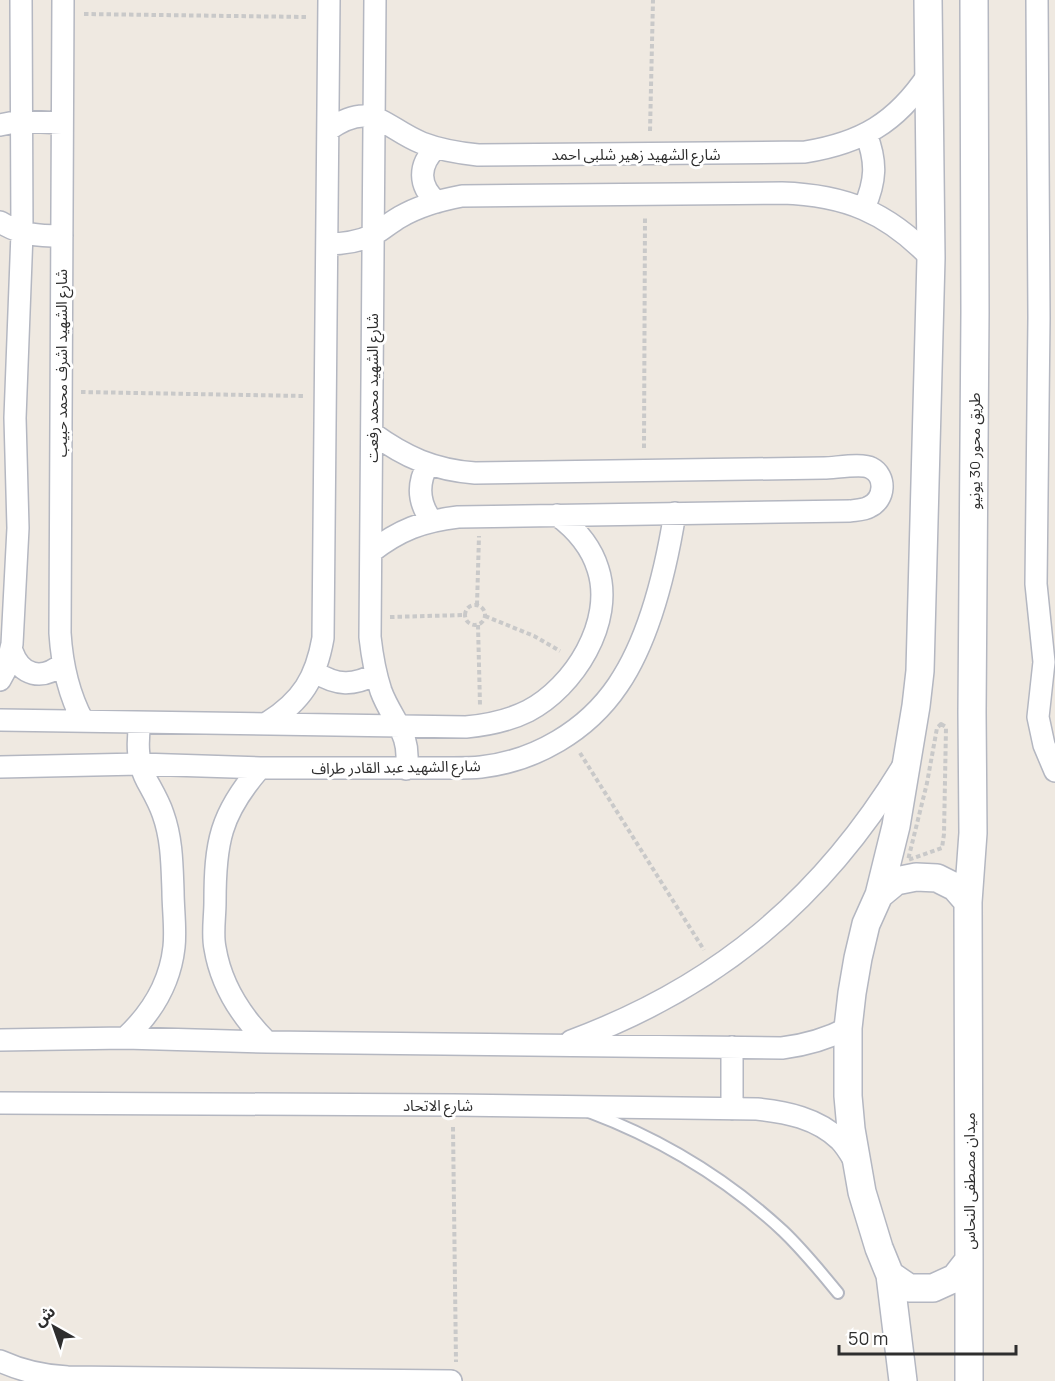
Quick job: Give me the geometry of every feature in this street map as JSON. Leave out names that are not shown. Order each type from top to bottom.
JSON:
[{"type":"street","points":[[0,680],[12,651],[18,528],[8,424],[22,233],[10,123],[21,0]]},
{"type":"street","name":"شارع الشهيد محمد رفعت","points":[[375,0],[370,636],[376,674],[382,692],[405,736],[408,758],[406,769]]},
{"type":"street","points":[[903,1381],[890,1275],[870,1220],[856,1163],[848,1096],[848,1028],[858,958],[866,924],[879,896],[896,826],[917,698],[920,662],[930,258],[928,0]]},
{"type":"street","name":"طريق محور 30 يونيو","points":[[968,902],[973,833],[974,0]]},
{"type":"street","points":[[1037,0],[1039,318],[1036,584],[1044,662],[1038,717],[1044,745],[1055,771]]},
{"type":"street","name":"شارع الشهيد اشرف محمد حبيب","points":[[63,7],[60,633],[62,664],[70,693],[83,721]]},
{"type":"street","points":[[267,723],[282,714],[306,688],[315,672],[323,638],[329,9]]},
{"type":"street","name":"شارع الشهيد زهير شلبى احمد","points":[[374,116],[409,137],[436,148],[478,155],[805,152],[847,143],[885,123],[916,93],[928,75]]},
{"type":"street","points":[[328,130],[350,118],[374,116]]},
{"type":"street","points":[[10,123],[62,123]]},
{"type":"street","points":[[864,208],[872,187],[875,164],[866,134]]},
{"type":"street","points":[[436,148],[426,160],[422,175],[426,190],[437,202]]},
{"type":"street","points":[[327,244],[350,242],[373,235],[400,216],[415,209],[462,196],[803,194],[834,199],[864,208],[900,229],[930,258]]},
{"type":"street","points":[[0,222],[22,233],[62,236]]},
{"type":"street","points":[[371,552],[397,534],[432,520],[458,517],[850,511],[870,507],[881,495],[882,487],[881,479],[876,472],[870,467],[860,466],[475,473],[443,469],[428,464],[398,451],[372,433]]},
{"type":"street","points":[[428,464],[420,483],[420,493],[422,503],[432,520]]},
{"type":"street","name":"شارع الشهيد عبد القادر طراف","points":[[0,767],[140,764],[406,769],[481,767],[529,755],[568,735],[586,721],[618,686],[631,663],[651,613],[675,513]]},
{"type":"street","points":[[0,720],[466,727],[488,725],[509,719],[529,710],[560,688],[580,663],[597,626],[602,588],[599,570],[583,539],[557,515]]},
{"type":"street","points":[[0,516],[18,528]]},
{"type":"street","points":[[12,651],[15,660],[28,672],[46,674],[62,664]]},
{"type":"street","points":[[1044,662],[1055,687]]},
{"type":"street","points":[[315,672],[324,678],[345,683],[356,682],[376,674]]},
{"type":"street","points":[[125,1038],[150,1011],[159,996],[172,962],[174,944],[172,850],[169,831],[159,804],[140,764],[138,736],[140,723]]},
{"type":"street","points":[[559,1045],[656,1005],[715,969],[744,948],[772,925],[823,876],[868,820],[906,760]]},
{"type":"street","points":[[260,768],[244,786],[232,806],[217,851],[214,946],[224,982],[232,999],[253,1029],[267,1042]]},
{"type":"street","points":[[879,896],[896,881],[916,876],[937,878],[955,887],[968,902]]},
{"type":"street","name":"ميدان مصطفى النحاس","points":[[890,1275],[909,1288],[933,1288],[955,1278],[969,1260],[968,902]]},
{"type":"street","points":[[0,1040],[125,1038],[267,1042],[782,1048],[812,1043],[848,1028]]},
{"type":"street","points":[[732,1047],[732,1109]]},
{"type":"street","name":"شارع الاتحاد","points":[[0,1103],[453,1105],[779,1111],[809,1120],[825,1129],[840,1140],[856,1163]]},
{"type":"street","points":[[969,1260],[969,1381]]},
{"type":"street","points":[[0,1361],[33,1373],[68,1377],[454,1375]]},
{"type":"lane","points":[[574,1107],[650,1138],[720,1180],[783,1232],[812,1261],[838,1293]]},
{"type":"path","points":[[650,153],[653,0]]},
{"type":"path","points":[[63,7],[329,9]]},
{"type":"path","points":[[644,471],[645,194]]},
{"type":"path","points":[[61,392],[326,396]]},
{"type":"path","points":[[477,605],[480,517]]},
{"type":"path","points":[[477,605],[483,608],[485,616],[482,623],[470,624],[464,615],[468,607],[477,605]]},
{"type":"path","points":[[370,617],[464,615]]},
{"type":"path","points":[[485,616],[534,636],[580,663]]},
{"type":"path","points":[[478,625],[480,725]]},
{"type":"path","points":[[941,724],[946,728],[942,848],[908,860],[927,783],[937,728],[941,724]]},
{"type":"path","points":[[568,735],[715,969]]},
{"type":"path","points":[[453,1105],[454,1375]]}]
